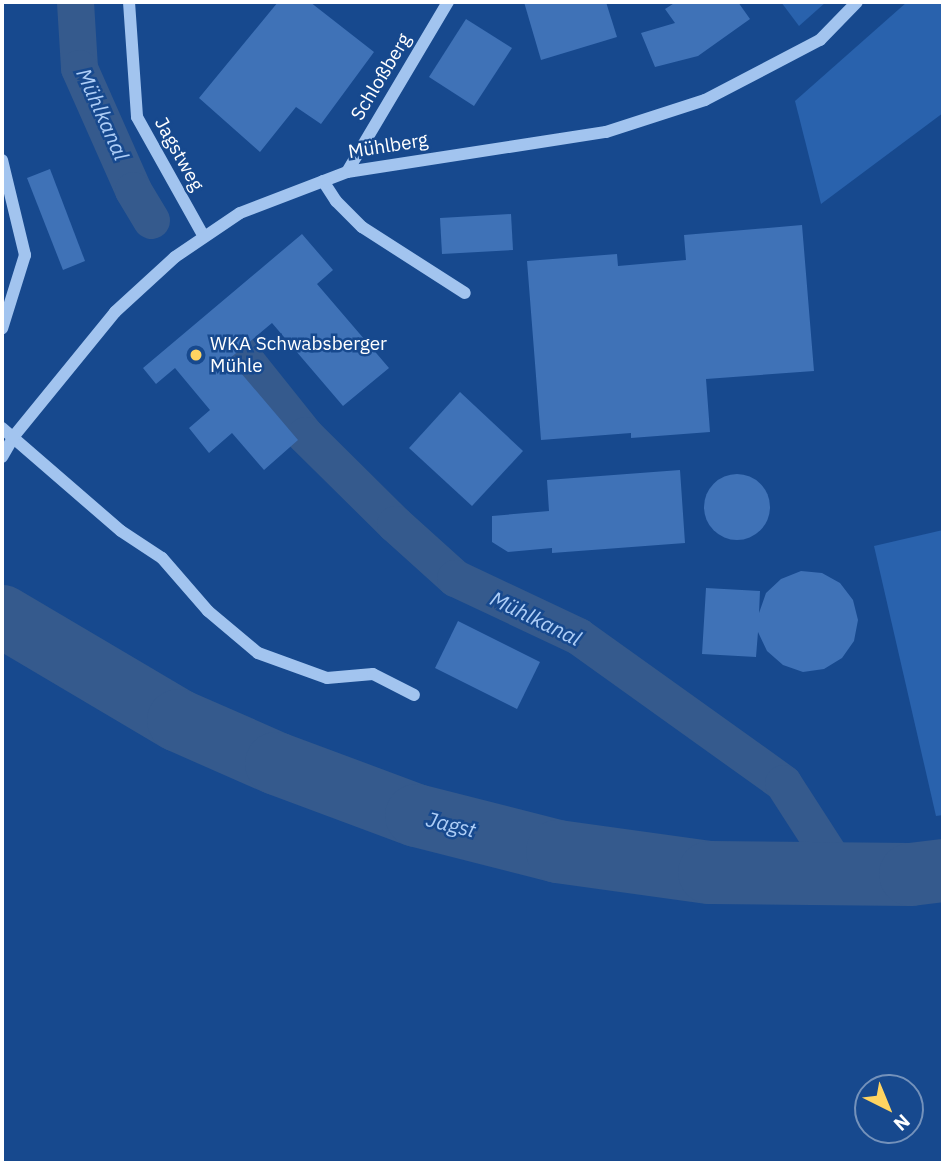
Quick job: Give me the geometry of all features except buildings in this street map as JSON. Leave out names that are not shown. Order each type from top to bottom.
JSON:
[{"type":"street","name":"Jagstweg","points":[[129,2],[137,117],[204,237]]},
{"type":"street","name":"Schloßberg","points":[[347,172],[448,2]]},
{"type":"street","name":"Mühlberg","points":[[2,457],[14,436],[115,312],[175,257],[240,213],[347,172],[606,132],[705,100],[820,40],[857,2]]},
{"type":"street","points":[[2,160],[25,255],[2,328]]},
{"type":"street","points":[[323,181],[336,201],[362,226],[465,293]]},
{"type":"street","points":[[2,428],[121,531],[162,558],[208,611],[258,653],[327,678],[373,674],[414,695]]},
{"type":"shaded area","points":[[781,2],[826,2],[799,26]]},
{"type":"shaded area","points":[[907,2],[943,2],[943,113],[821,204],[795,101]]},
{"type":"shaded area","points":[[943,530],[943,815],[936,816],[874,546]]},
{"type":"waterway","name":"Mühlkanal","points":[[75,2],[79,68],[133,190],[151,220]]},
{"type":"waterway","name":"Mühlkanal","points":[[238,351],[305,435],[395,524],[455,578],[578,636],[783,783],[841,873]]},
{"type":"waterway","name":"Jagst","points":[[2,616],[178,720],[276,763],[416,815],[557,851],[709,872],[910,874],[943,870]]},
{"type":"place","name":"WKA Schwabsberger Mühle","points":[[196,355]]}]
